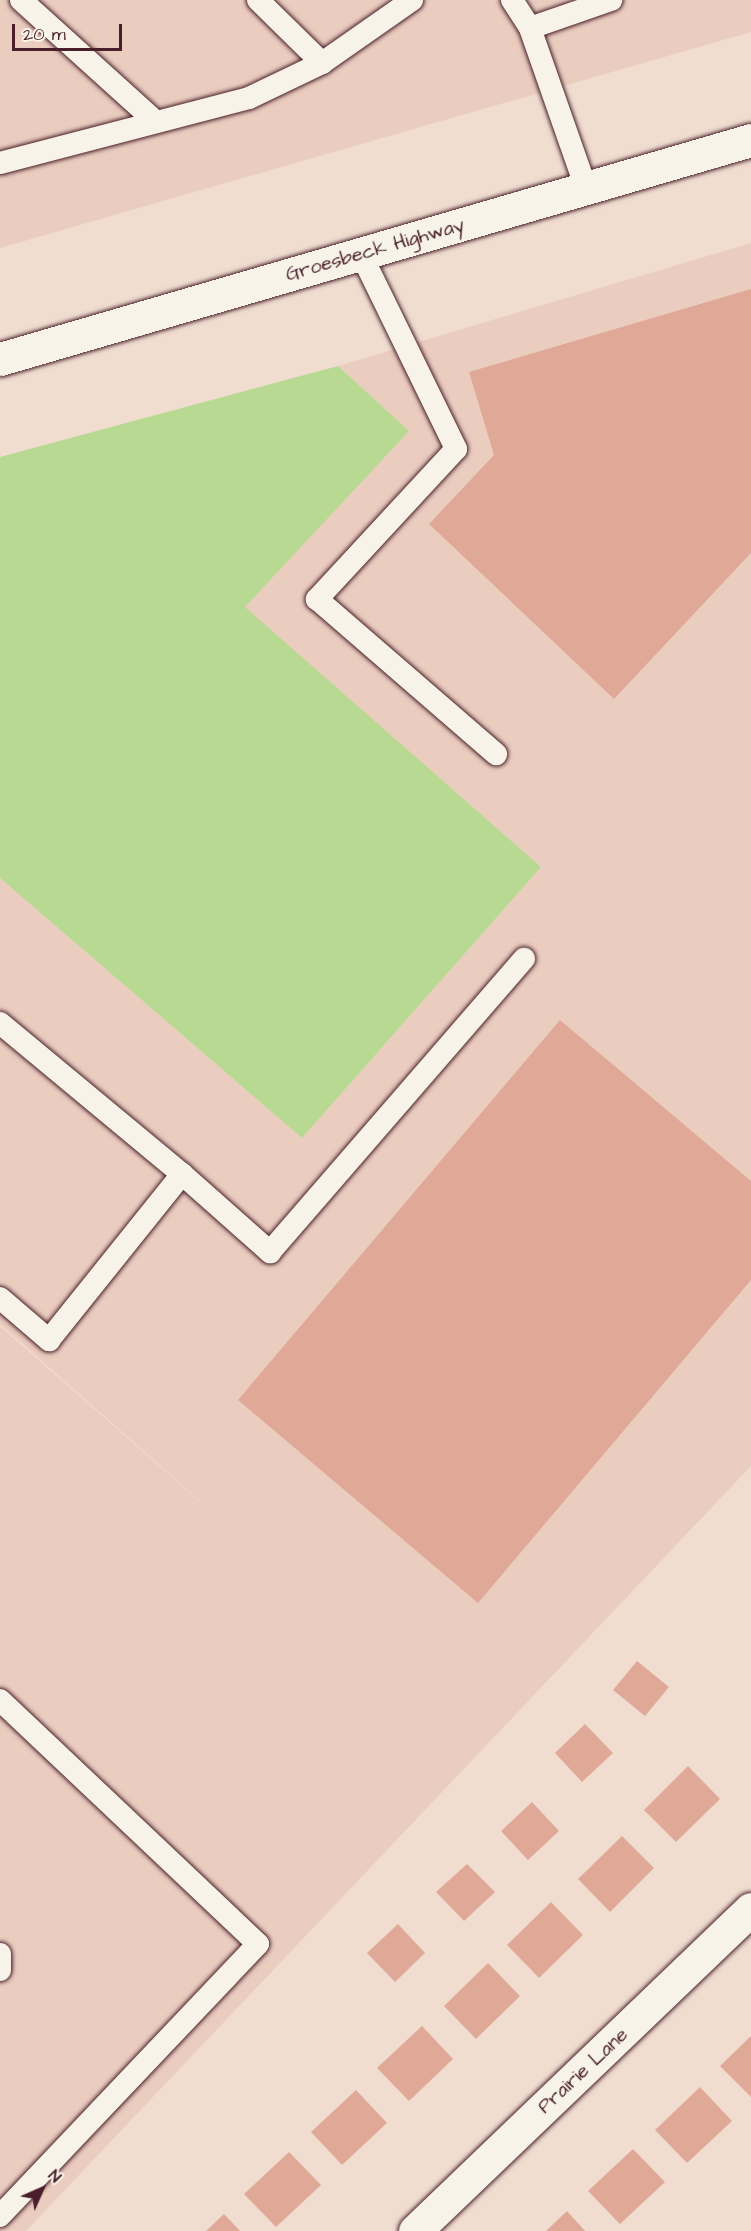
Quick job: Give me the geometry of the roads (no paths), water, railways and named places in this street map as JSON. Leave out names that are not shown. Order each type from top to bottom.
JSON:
[{"type":"main road","name":"Groesbeck Highway","points":[[0,359],[751,140]]},
{"type":"main road","name":"Prairie Lane","points":[[415,2231],[751,1909]]},
{"type":"lane","points":[[21,0],[156,122]]},
{"type":"lane","points":[[258,0],[322,63]]},
{"type":"lane","points":[[0,163],[249,98],[322,63],[412,0]]},
{"type":"lane","points":[[512,0],[530,28],[586,188]]},
{"type":"lane","points":[[530,28],[611,0]]},
{"type":"lane","points":[[361,254],[456,449],[318,599],[496,754]]},
{"type":"lane","points":[[0,1023],[182,1174],[270,1251],[524,958]]},
{"type":"lane","points":[[0,1298],[49,1340],[182,1174]]},
{"type":"lane","points":[[0,1700],[258,1944],[0,2216]]},
{"type":"lane","points":[[0,1954],[0,1970]]}]
